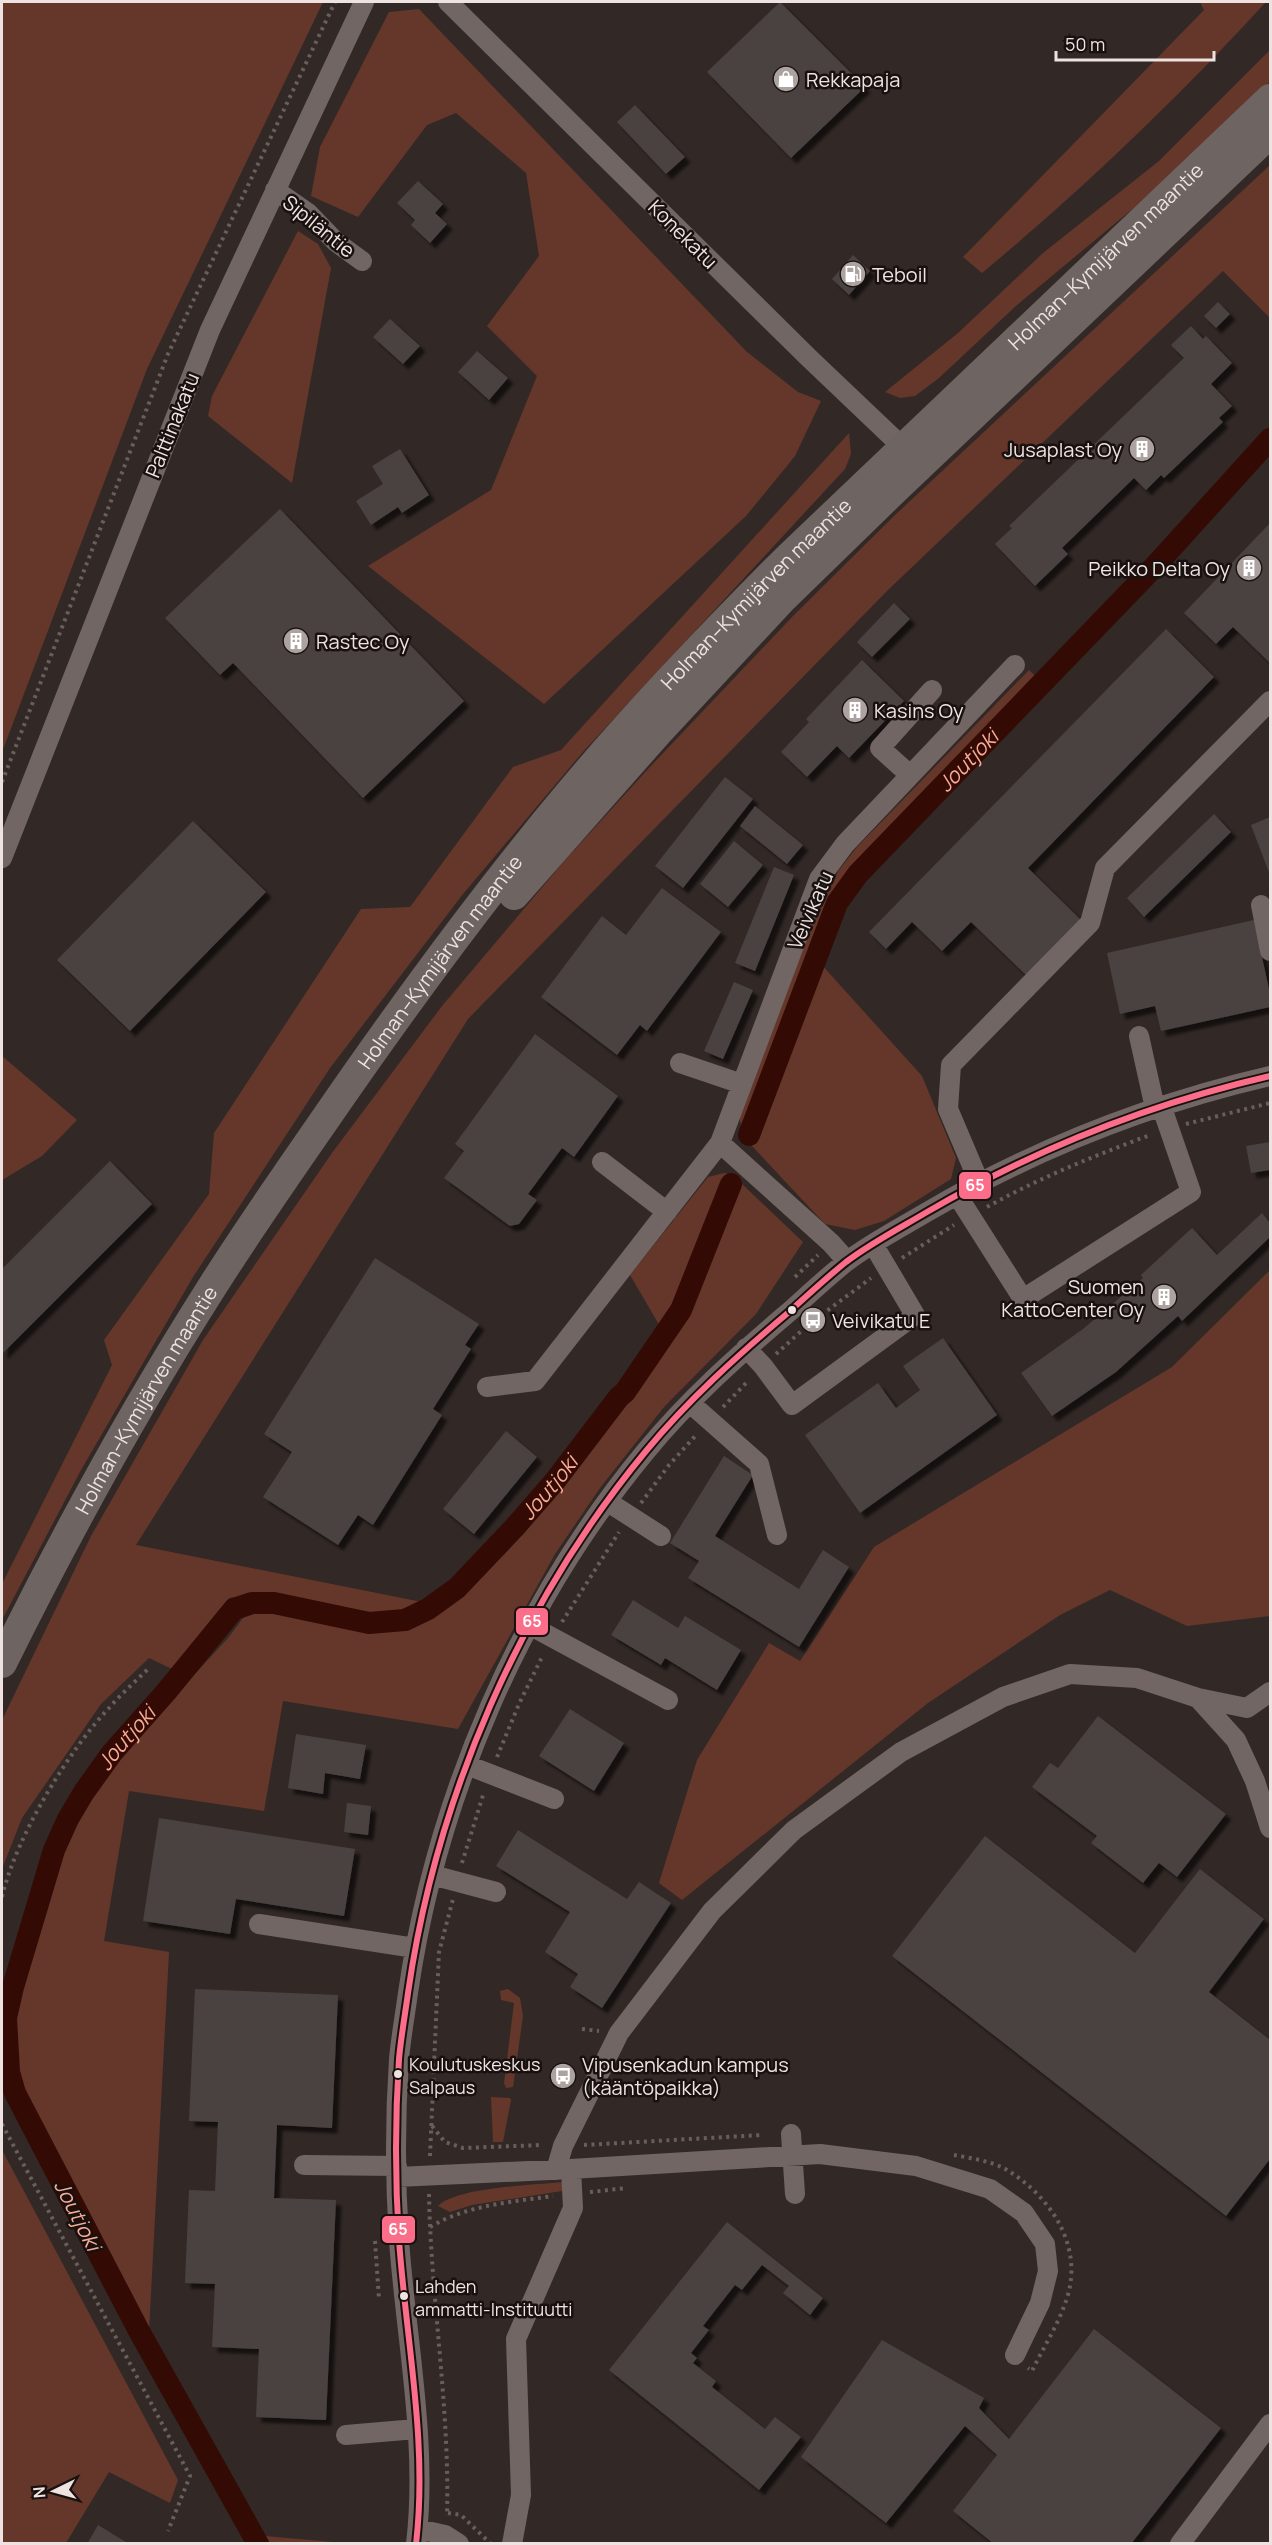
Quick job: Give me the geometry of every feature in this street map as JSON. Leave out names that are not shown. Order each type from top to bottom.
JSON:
[{"type":"highway","name":"Holman–Kymijärven maantie","points":[[912,456],[1270,99]]},
{"type":"highway","name":"Holman–Kymijärven maantie","points":[[2,1663],[92,1489],[214,1284],[376,1044],[569,794],[716,631],[1270,133]]},
{"type":"street","name":"Palttinakatu","points":[[2,858],[210,330],[364,2]]},
{"type":"street","name":"Konekatu","points":[[448,2],[809,358],[912,456]]},
{"type":"street","name":"Sipiläntie","points":[[275,190],[308,213],[336,242],[362,261]]},
{"type":"street","name":"Veivikatu","points":[[487,1387],[535,1381],[578,1329],[720,1143],[819,879],[844,844],[1015,665]]},
{"type":"street","points":[[910,775],[880,748],[932,690]]},
{"type":"street","points":[[979,1182],[948,1109],[951,1065],[1090,923],[1105,868],[1270,701]]},
{"type":"street","points":[[1261,905],[1270,951]]},
{"type":"street","points":[[957,1195],[1023,1299],[1191,1192],[1158,1106],[1139,1036]]},
{"type":"street","points":[[680,1062],[742,1084]]},
{"type":"street","points":[[459,2544],[445,2535],[417,2536],[416,2429],[399,2241],[397,2171],[399,2057],[415,1948],[432,1875],[467,1765],[495,1694],[531,1626],[567,1561],[646,1451],[690,1403],[746,1348],[847,1262],[873,1244],[979,1182],[1092,1130],[1158,1106],[1270,1076]]},
{"type":"street","points":[[720,1143],[831,1243],[847,1262]]},
{"type":"street","points":[[602,1162],[667,1212]]},
{"type":"street","points":[[746,1348],[763,1366],[792,1406],[915,1316],[873,1244]]},
{"type":"street","points":[[690,1403],[759,1464],[777,1535]]},
{"type":"street","points":[[608,1502],[662,1536]]},
{"type":"street","points":[[531,1626],[668,1700]]},
{"type":"street","points":[[512,2544],[521,2495],[516,2338],[573,2208],[573,2194],[563,2170],[563,2146],[619,2033],[712,1911],[803,1823],[902,1752],[1003,1697],[1070,1674],[1137,1678],[1198,1698],[1247,1708],[1270,1692]]},
{"type":"street","points":[[1198,1698],[1236,1740],[1255,1781],[1270,1828]]},
{"type":"street","points":[[467,1765],[554,1799]]},
{"type":"street","points":[[432,1875],[496,1892]]},
{"type":"street","points":[[259,1924],[415,1948]]},
{"type":"street","points":[[791,2134],[795,2194]]},
{"type":"street","points":[[304,2164],[397,2171],[563,2170],[820,2154],[916,2166],[990,2189],[1024,2213],[1045,2244],[1048,2271],[1040,2303],[1015,2355]]},
{"type":"street","points":[[1180,2544],[1270,2424]]},
{"type":"street","points":[[346,2435],[416,2429]]},
{"type":"path","points":[[2,782],[168,354],[335,2]]},
{"type":"path","points":[[792,1279],[831,1243]]},
{"type":"path","points":[[2,1897],[26,1830],[69,1760],[108,1708],[149,1668]]},
{"type":"path","points":[[2,2124],[190,2475],[168,2531]]},
{"type":"path","points":[[431,2125],[445,2142],[463,2148],[542,2145]]},
{"type":"path","points":[[577,2145],[791,2134]]},
{"type":"path","points":[[945,2153],[1005,2169],[1035,2191],[1053,2212],[1067,2239],[1071,2269],[1067,2300],[1032,2372],[1015,2355]]},
{"type":"path","points":[[430,2227],[450,2215],[484,2206],[634,2187]]},
{"type":"path","points":[[375,2241],[379,2299]]},
{"type":"shaded area","points":[[2,2],[323,2],[147,369],[2,752]]},
{"type":"shaded area","points":[[1200,2],[1266,2],[1199,73],[1128,142],[982,273],[963,257],[1204,10]]},
{"type":"shaded area","points":[[419,9],[747,352],[798,392],[821,401],[795,456],[746,516],[544,704],[368,566],[491,490],[537,376],[487,326],[539,256],[526,173],[456,113],[427,125],[358,217],[311,196],[320,147],[389,12]]},
{"type":"shaded area","points":[[1270,50],[1270,82],[1136,206],[1017,305],[939,378],[915,396],[900,398],[885,392],[958,333],[1043,253],[1159,161]]},
{"type":"shaded area","points":[[1270,165],[1270,318],[1223,271],[888,590],[468,1019],[136,1545],[422,1602],[403,1611],[370,1617],[269,1595],[255,1594],[229,1598],[172,1669],[149,1658],[101,1704],[22,1818],[2,1869],[2,1720],[91,1536],[203,1340],[332,1153],[442,1006],[566,859],[793,616],[895,515]]},
{"type":"shaded area","points":[[298,231],[318,244],[331,268],[292,483],[208,416],[212,396]]},
{"type":"shaded area","points":[[849,433],[851,454],[845,469],[582,753],[463,894],[330,1068],[193,1277],[81,1470],[2,1620],[2,1584],[112,1365],[104,1340],[209,1194],[214,1133],[361,909],[410,907],[513,767],[561,750]]},
{"type":"shaded area","points":[[1029,670],[1037,678],[856,869],[833,902],[744,1139],[739,1116],[821,901],[839,870],[857,847]]},
{"type":"shaded area","points":[[821,964],[922,1076],[956,1158],[951,1179],[884,1221],[855,1230],[825,1224],[752,1146]]},
{"type":"shaded area","points":[[2,1056],[77,1120],[42,1156],[2,1180]]},
{"type":"shaded area","points":[[729,1174],[701,1254],[673,1311],[661,1328],[630,1275],[708,1177]]},
{"type":"shaded area","points":[[741,1183],[803,1242],[756,1314],[664,1407],[600,1488],[555,1554],[458,1729],[283,1701],[264,1811],[129,1791],[104,1941],[169,1952],[149,2331],[30,2101],[20,2076],[14,2026],[20,1997],[60,1859],[80,1816],[125,1750],[228,1638],[243,1618],[262,1610],[370,1632],[406,1629],[452,1602],[525,1527],[615,1418],[678,1333]]},
{"type":"shaded area","points":[[1270,1270],[1270,1616],[1187,1626],[1110,1590],[1060,1615],[928,1703],[682,1900],[659,1883],[697,1760],[769,1643],[800,1661],[874,1547],[1172,1367]]},
{"type":"shaded area","points":[[508,1989],[520,1998],[523,2016],[513,2087],[506,2088],[504,2083],[514,2003],[501,2000],[500,1991]]},
{"type":"shaded area","points":[[491,2097],[510,2098],[511,2100],[503,2142],[493,2142]]},
{"type":"shaded area","points":[[2,2150],[178,2480],[170,2503],[109,2472],[66,2543],[2,2543]]},
{"type":"shaded area","points":[[563,2182],[566,2186],[562,2191],[472,2205],[450,2212],[438,2206],[448,2200],[479,2191]]},
{"type":"shaded area","points":[[265,2536],[344,2543],[270,2543]]},
{"type":"building","name":"Rekkapaja","points":[[780,2],[865,87],[791,158],[707,72]]},
{"type":"building","points":[[635,105],[685,157],[666,174],[617,122]]},
{"type":"building","points":[[418,181],[443,204],[435,213],[447,224],[430,243],[411,225],[415,220],[397,203]]},
{"type":"building","points":[[853,255],[870,271],[849,295],[832,279]]},
{"type":"building","points":[[1218,302],[1230,314],[1216,328],[1204,316]]},
{"type":"building","points":[[390,319],[420,346],[403,364],[373,337]]},
{"type":"building","name":"Jusaplast Oy","points":[[1191,326],[1203,339],[1206,336],[1232,363],[1211,384],[1232,406],[1219,418],[1223,422],[1164,478],[1161,475],[1146,490],[1134,478],[1062,548],[1068,554],[1035,586],[995,544],[1012,528],[1009,526],[1184,358],[1171,345]]},
{"type":"building","points":[[477,351],[508,378],[489,400],[458,372]]},
{"type":"building","points":[[400,449],[429,495],[402,513],[398,507],[371,525],[356,501],[383,484],[372,466]]},
{"type":"building","name":"Rastec Oy","points":[[280,509],[464,701],[363,798],[233,663],[220,675],[165,618]]},
{"type":"building","name":"Peikko Delta Oy","points":[[1270,523],[1270,663],[1233,627],[1216,644],[1184,613]]},
{"type":"building","points":[[894,603],[910,619],[872,657],[857,642]]},
{"type":"building","points":[[1166,629],[1214,677],[1028,868],[1082,921],[1028,977],[971,922],[942,951],[912,922],[886,949],[869,932]]},
{"type":"building","name":"Kasins Oy","points":[[862,660],[904,701],[849,758],[837,746],[807,777],[781,752],[809,722],[806,719]]},
{"type":"building","points":[[725,777],[753,799],[683,888],[655,866]]},
{"type":"building","points":[[755,806],[803,845],[787,864],[740,826]]},
{"type":"building","points":[[1214,814],[1231,832],[1144,917],[1127,898]]},
{"type":"building","points":[[1270,817],[1270,875],[1251,825]]},
{"type":"building","points":[[193,821],[266,892],[130,1031],[57,960]]},
{"type":"building","points":[[734,841],[763,865],[728,907],[700,884]]},
{"type":"building","points":[[774,867],[794,875],[755,971],[735,963]]},
{"type":"building","points":[[662,888],[721,932],[647,1031],[640,1025],[617,1055],[541,997],[602,916],[626,935]]},
{"type":"building","points":[[1254,920],[1270,994],[1270,1007],[1161,1031],[1155,1006],[1120,1014],[1107,953]]},
{"type":"building","points":[[734,982],[753,990],[723,1059],[704,1051]]},
{"type":"building","points":[[535,1034],[618,1096],[574,1157],[562,1148],[528,1194],[537,1200],[519,1224],[510,1226],[444,1178],[464,1151],[455,1144]]},
{"type":"building","points":[[1270,1142],[1270,1170],[1251,1173],[1246,1146]]},
{"type":"building","points":[[110,1161],[152,1204],[2,1354],[2,1269]]},
{"type":"building","name":"Suomen KattoCenter Oy","points":[[1262,1213],[1270,1223],[1270,1237],[1182,1321],[1178,1316],[1116,1372],[1052,1416],[1021,1373],[1083,1329],[1143,1278],[1141,1275],[1192,1228],[1217,1255]]},
{"type":"building","points":[[375,1258],[479,1324],[465,1345],[471,1349],[433,1409],[442,1415],[373,1525],[358,1515],[338,1545],[263,1497],[292,1452],[264,1434]]},
{"type":"building","points":[[943,1338],[997,1415],[860,1513],[805,1435],[878,1383],[896,1408],[920,1390],[903,1366]]},
{"type":"building","points":[[506,1431],[537,1457],[474,1534],[443,1509]]},
{"type":"building","points":[[724,1456],[753,1475],[715,1536],[799,1589],[823,1550],[849,1567],[799,1647],[688,1578],[699,1561],[670,1543]]},
{"type":"building","points":[[633,1600],[678,1628],[685,1616],[741,1650],[717,1690],[665,1658],[661,1665],[611,1635]]},
{"type":"building","points":[[570,1709],[624,1743],[594,1791],[539,1756]]},
{"type":"building","points":[[1098,1716],[1226,1814],[1177,1877],[1159,1863],[1143,1883],[1091,1843],[1097,1836],[1032,1787],[1050,1763],[1058,1768]]},
{"type":"building","points":[[296,1734],[366,1745],[360,1779],[325,1773],[323,1794],[288,1788]]},
{"type":"building","points":[[347,1803],[371,1806],[368,1835],[344,1832]]},
{"type":"building","points":[[159,1818],[355,1849],[344,1916],[236,1899],[230,1934],[143,1921]]},
{"type":"building","points":[[518,1830],[627,1899],[639,1882],[671,1903],[602,2008],[570,1987],[578,1974],[545,1952],[570,1912],[496,1866]]},
{"type":"building","points":[[985,1836],[1135,1953],[1200,1869],[1264,1919],[1209,1992],[1270,2040],[1270,2159],[1226,2216],[892,1956]]},
{"type":"building","points":[[195,1989],[338,1995],[332,2128],[277,2125],[274,2198],[336,2200],[326,2420],[256,2417],[259,2349],[212,2347],[215,2284],[185,2283],[189,2190],[215,2191],[218,2122],[189,2121]]},
{"type":"building","points":[[727,2222],[823,2298],[810,2315],[783,2293],[789,2286],[762,2265],[742,2290],[735,2285],[703,2326],[709,2330],[691,2353],[697,2358],[693,2363],[716,2381],[712,2387],[765,2429],[775,2417],[801,2437],[759,2490],[609,2370]]},
{"type":"building","points":[[1094,2329],[1221,2428],[1131,2544],[994,2544],[953,2511],[997,2455],[965,2426],[886,2523],[801,2457],[882,2340],[984,2398],[979,2408],[1009,2439]]},
{"type":"building","points":[[98,2525],[129,2544],[87,2544]]},
{"type":"waterway","name":"Joutjoki","points":[[749,1135],[837,903],[858,874],[1155,566],[1270,439]]},
{"type":"waterway","name":"Joutjoki","points":[[258,2544],[139,2331],[15,2093],[9,2072],[6,2018],[54,1850],[68,1819],[84,1792],[112,1753],[234,1609],[252,1603],[274,1603],[369,1623],[405,1620],[428,1609],[457,1588],[555,1481],[625,1392],[681,1310],[731,1184]]},
{"type":"transit line","name":"65","points":[[416,2544],[419,2506],[418,2430],[402,2278],[396,2172],[399,2059],[408,1993],[421,1920],[439,1847],[462,1776],[490,1706],[523,1638],[560,1572],[601,1510],[646,1451],[679,1414],[732,1361],[831,1274],[856,1255],[968,1189],[1051,1149],[1181,1100],[1270,1076]]},
{"type":"place","name":"Rekkapaja","points":[[786,79]]},
{"type":"place","name":"Teboil","points":[[853,274]]},
{"type":"place","name":"Jusaplast Oy","points":[[1142,449]]},
{"type":"place","name":"Peikko Delta Oy","points":[[1249,568]]},
{"type":"place","name":"Rastec Oy","points":[[296,641]]},
{"type":"place","name":"Kasins Oy","points":[[855,710]]},
{"type":"place","name":"Suomen KattoCenter Oy","points":[[1164,1297]]},
{"type":"place","name":"Veivikatu E","points":[[813,1320]]},
{"type":"place","name":"Koulutuskeskus Salpaus","points":[[398,2074]]},
{"type":"place","name":"Vipusenkadun kampus (kääntöpaikka)","points":[[563,2076]]},
{"type":"place","name":"Lahden ammatti-Instituutti","points":[[404,2296]]}]
